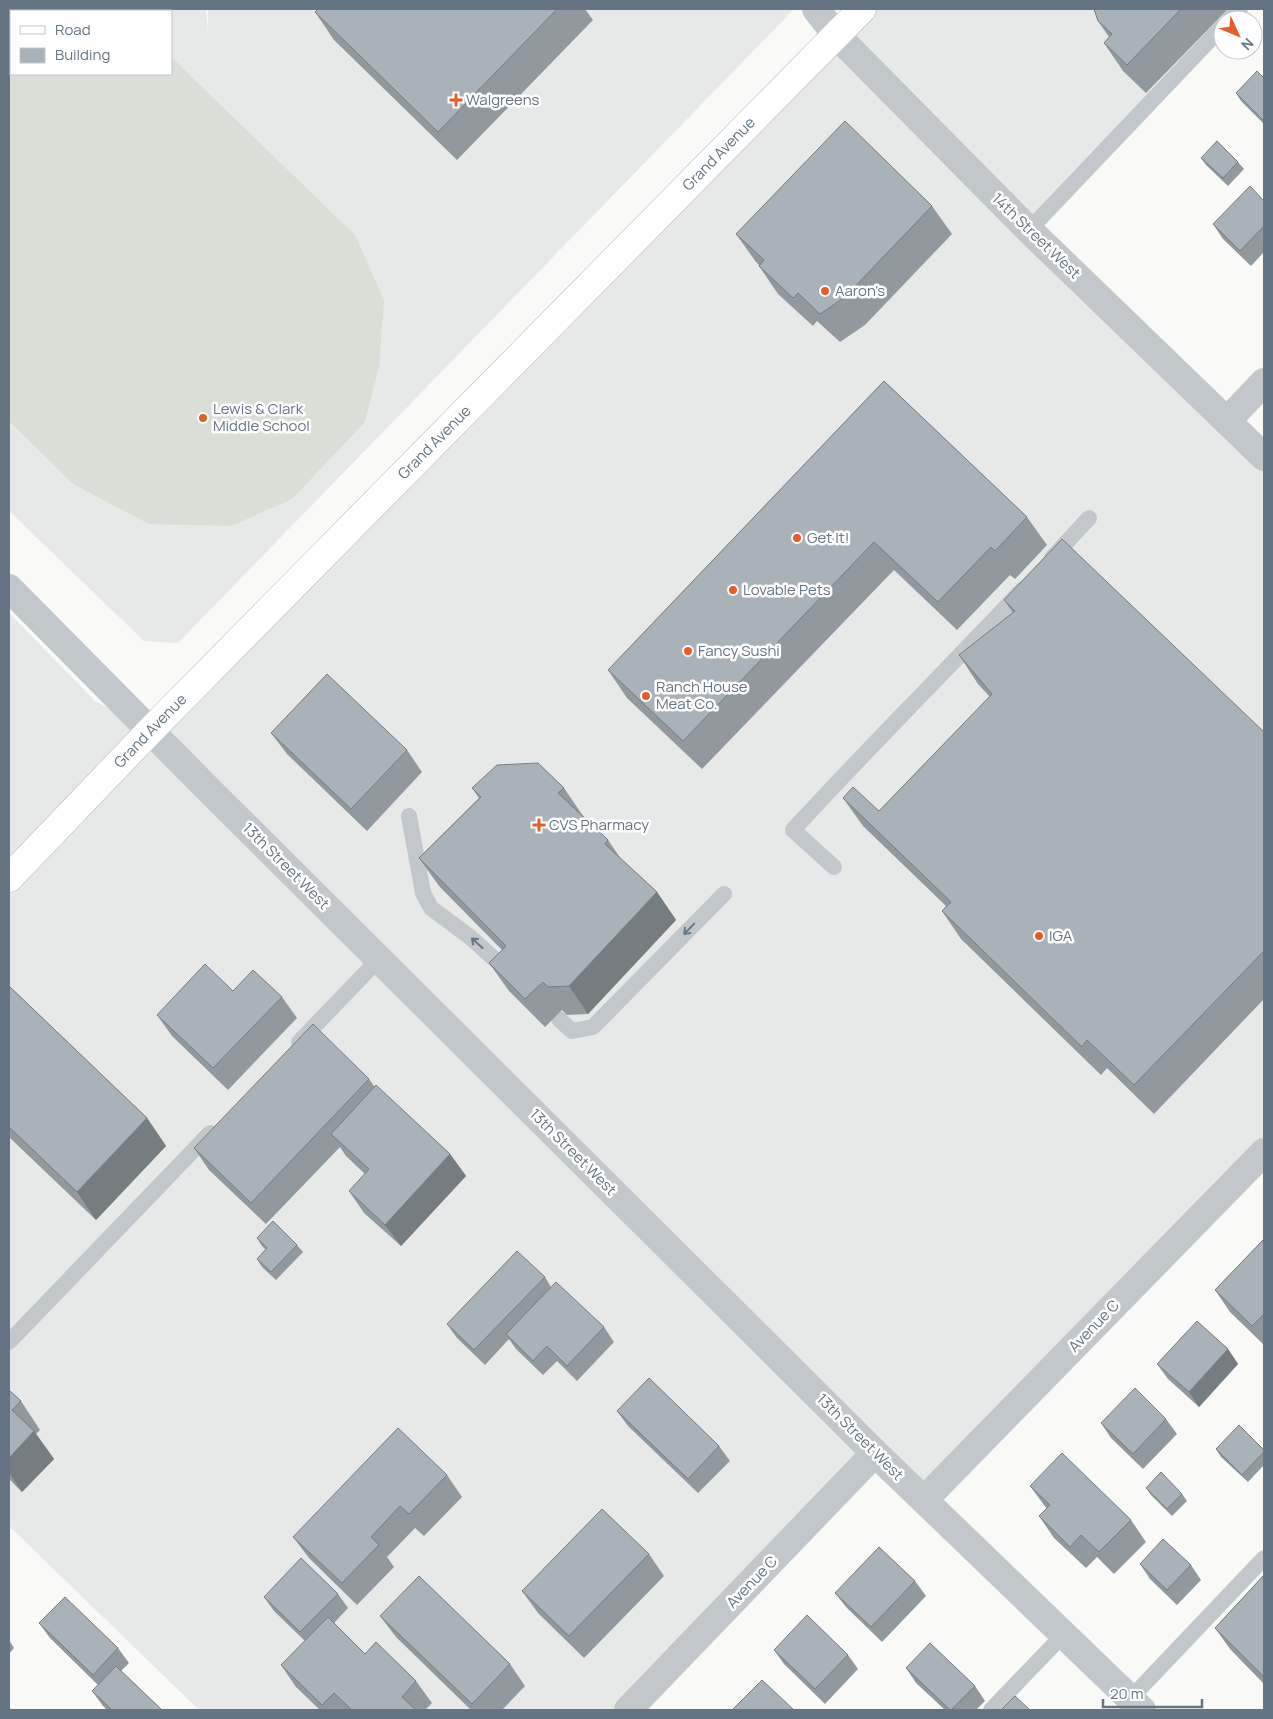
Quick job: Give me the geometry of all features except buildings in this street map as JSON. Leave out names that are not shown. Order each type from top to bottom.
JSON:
[{"type":"main road","name":"Grand Avenue","points":[[9,878],[150,731],[862,9]]},
{"type":"street","name":"14th Street West","points":[[816,9],[836,35],[1029,230],[1264,457]]},
{"type":"street","points":[[1227,421],[1264,382]]},
{"type":"street","name":"13th Street West","points":[[9,588],[150,731],[875,1453],[1136,1704]]},
{"type":"street","name":"Avenue C","points":[[924,1500],[1264,1152]]},
{"type":"street","name":"Avenue C","points":[[628,1710],[875,1453]]},
{"type":"lane","points":[[1029,230],[1213,37]]},
{"type":"lane","points":[[834,868],[793,830],[1089,518]]},
{"type":"lane","points":[[409,816],[423,893],[431,908],[470,937],[514,976]]},
{"type":"lane","points":[[559,1019],[572,1031],[593,1027],[724,894]]},
{"type":"lane","points":[[289,1052],[379,959]]},
{"type":"lane","points":[[9,1342],[221,1122]]},
{"type":"lane","points":[[1136,1704],[1264,1558]]},
{"type":"lane","points":[[991,1710],[1064,1634]]},
{"type":"shaded area","name":"Lewis & Clark Middle School","points":[[9,9],[206,9],[208,32],[208,9],[794,9],[178,643],[144,641],[9,511]]},
{"type":"shaded area","name":"Lewis & Clark Middle School","points":[[9,9],[122,9],[10,10],[10,75],[172,75],[172,58],[355,235],[384,300],[379,367],[365,422],[292,499],[231,526],[149,524],[73,484],[9,421]]},
{"type":"shaded area","points":[[862,9],[1239,9],[1213,10],[1213,36],[1029,230],[1264,457],[1264,1152],[924,1500],[875,1453],[628,1710],[199,1710],[9,1526],[9,613],[95,701],[150,730]]},
{"type":"place","name":"Walgreens","points":[[456,100]]},
{"type":"place","name":"Aaron's","points":[[825,291]]},
{"type":"place","name":"Lewis & Clark Middle School","points":[[203,418]]},
{"type":"place","name":"Get It!","points":[[797,538]]},
{"type":"place","name":"Lovable Pets","points":[[733,590]]},
{"type":"place","name":"Fancy Sushi","points":[[688,651]]},
{"type":"place","name":"Ranch House Meat Co.","points":[[646,696]]},
{"type":"place","name":"CVS Pharmacy","points":[[539,825]]},
{"type":"place","name":"IGA","points":[[1039,936]]}]
